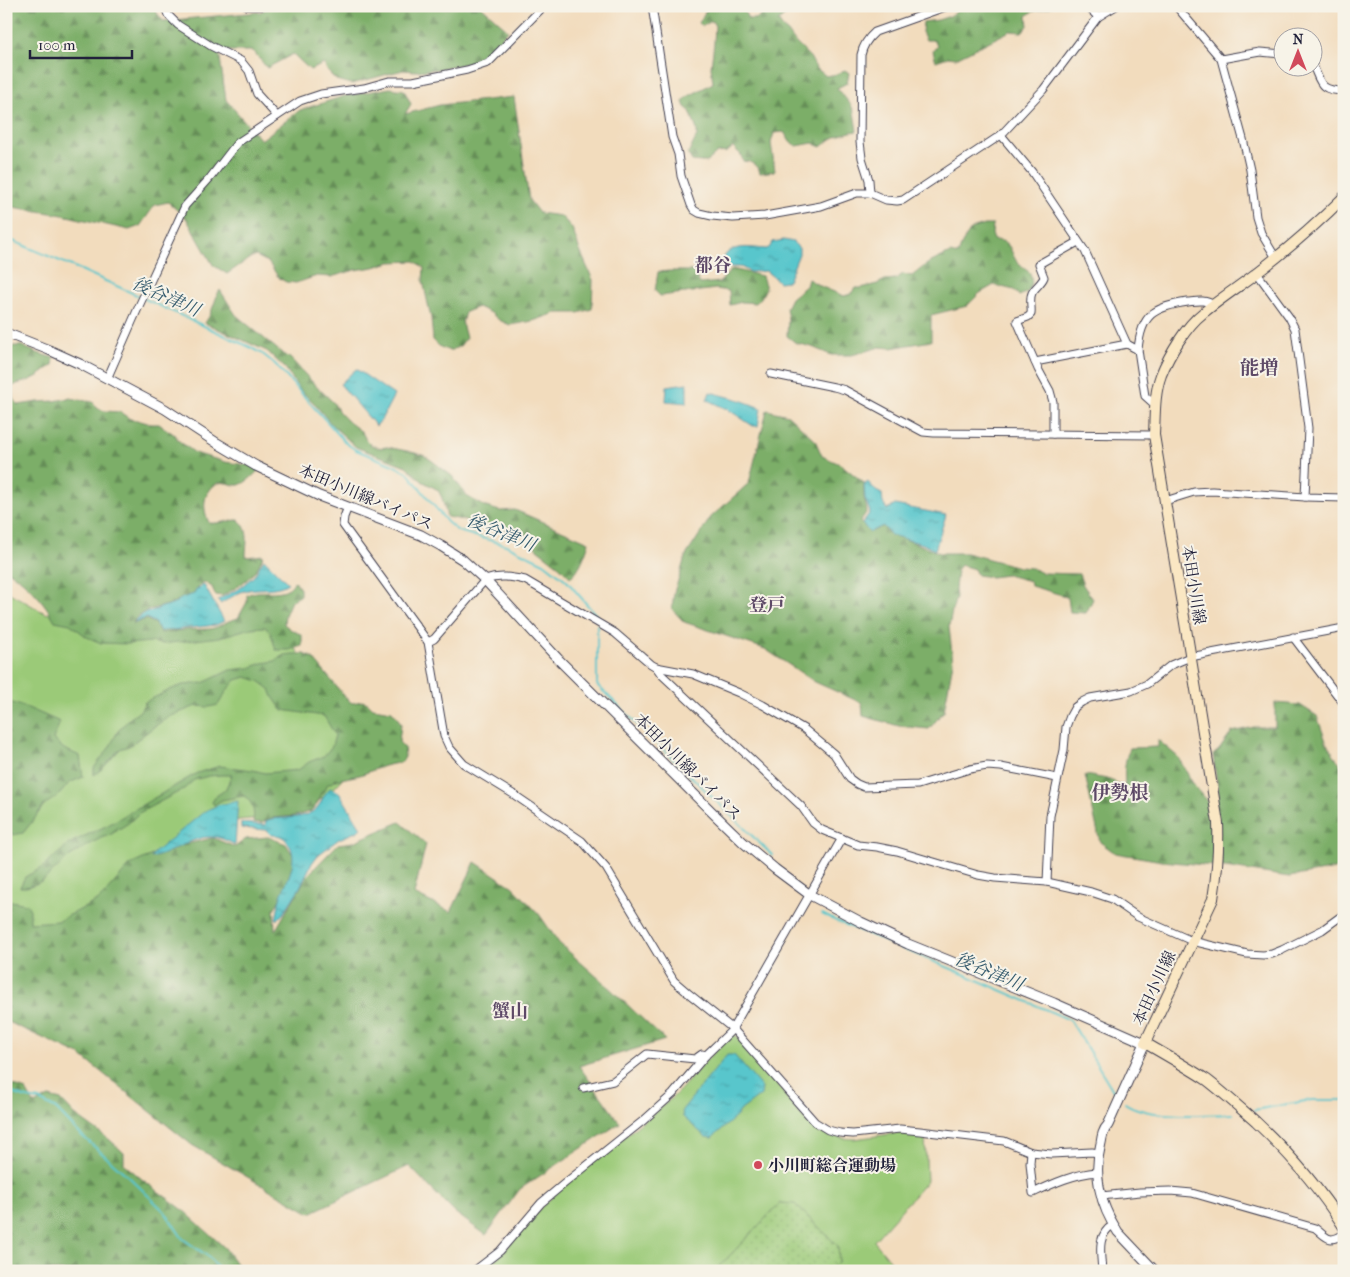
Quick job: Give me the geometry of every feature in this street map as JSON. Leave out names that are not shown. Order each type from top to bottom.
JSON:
[{"type":"main road","name":"本田小川線","points":[[1145,1043],[1212,899],[1219,851],[1218,823],[1154,435],[1155,405],[1160,376],[1183,335],[1202,314],[1276,258],[1324,217],[1344,197]]},
{"type":"main road","name":"本田小川線バイパス","points":[[1145,1043],[1206,1080],[1240,1107],[1298,1164],[1344,1226]]},
{"type":"street","points":[[169,6],[165,7],[168,15],[178,25],[211,46],[241,60],[249,71],[257,94],[277,116]]},
{"type":"street","points":[[247,6],[261,6]]},
{"type":"street","points":[[107,379],[185,206],[237,143],[300,101],[321,94],[364,88],[389,81],[413,81],[467,70],[488,63],[544,6]]},
{"type":"street","points":[[652,6],[672,138],[678,154],[681,176],[694,210],[712,216],[733,218],[756,217],[821,206],[857,194],[870,193],[886,200],[897,202],[903,200],[1001,135],[1043,90],[1098,17],[1116,6]]},
{"type":"street","points":[[870,193],[869,180],[862,158],[860,142],[861,55],[863,46],[875,32],[948,6]]},
{"type":"street","points":[[1087,6],[1098,17]]},
{"type":"street","points":[[1176,6],[1221,59],[1250,170],[1256,217],[1261,233],[1276,258]]},
{"type":"street","points":[[1221,59],[1260,52],[1272,53]]},
{"type":"street","points":[[1320,78],[1328,90],[1344,91]]},
{"type":"street","points":[[1001,135],[1032,172],[1085,251],[1128,344],[1138,350]]},
{"type":"street","points":[[1053,434],[1053,402],[1050,390],[1035,362],[1017,320],[1028,317],[1031,314],[1030,297],[1044,277],[1039,264],[1078,242]]},
{"type":"street","points":[[1257,273],[1289,317],[1295,329],[1308,428],[1305,497]]},
{"type":"street","points":[[1155,405],[1145,396],[1138,350],[1139,336],[1143,325],[1150,315],[1160,308],[1169,305],[1197,300],[1208,301],[1214,305]]},
{"type":"street","name":"本田小川線バイパス","points":[[6,333],[80,364],[165,409],[256,466],[319,496],[421,535],[463,560],[485,580],[560,661],[744,843],[810,895],[908,944],[1054,1003],[1145,1043]]},
{"type":"street","points":[[1035,362],[1128,344]]},
{"type":"street","points":[[772,374],[845,390],[923,432],[1154,435]]},
{"type":"street","points":[[1165,501],[1194,492],[1212,491],[1344,498]]},
{"type":"street","points":[[348,507],[343,525],[428,642],[444,736],[449,748],[464,764],[513,794],[582,841],[606,868],[674,981],[733,1029],[815,1122],[828,1130],[840,1133],[853,1134],[900,1129],[1004,1141],[1031,1152],[1050,1154],[1098,1153]]},
{"type":"street","points":[[428,642],[434,639],[485,580],[495,577],[525,580],[615,633],[656,667],[693,674],[739,693],[804,728],[834,754],[850,778],[864,787],[918,785],[970,769],[987,766],[1058,778]]},
{"type":"street","points":[[1048,882],[1050,816],[1064,750],[1066,728],[1075,707],[1090,698],[1131,692],[1146,684],[1170,665],[1190,657],[1344,628]]},
{"type":"street","points":[[1293,638],[1344,704]]},
{"type":"street","points":[[656,667],[661,674],[801,806],[813,823],[822,830],[858,845],[897,851],[978,875],[1048,882],[1081,889],[1112,899],[1138,917],[1192,941],[1247,954],[1272,954],[1322,930],[1344,914]]},
{"type":"street","points":[[474,1271],[500,1251],[541,1203],[644,1120],[673,1094],[706,1055],[733,1029],[842,838]]},
{"type":"street","points":[[1145,1043],[1104,1130],[1098,1153],[1097,1172],[1101,1196],[1113,1225],[1155,1271]]},
{"type":"street","points":[[583,1088],[614,1081],[647,1054],[695,1058],[702,1054],[706,1055]]},
{"type":"street","points":[[1031,1152],[1030,1163],[1033,1193],[1058,1181],[1097,1172]]},
{"type":"street","points":[[1101,1196],[1170,1191],[1192,1193],[1315,1228],[1328,1239],[1335,1239],[1344,1234]]},
{"type":"street","points":[[1102,1271],[1100,1241],[1103,1233],[1113,1225]]},
{"type":"green space","points":[[6,6],[160,6],[154,9],[163,21],[259,12],[274,6],[481,6],[508,30],[488,55],[469,63],[438,69],[403,70],[351,84],[336,80],[328,72],[324,64],[310,70],[293,54],[267,68],[253,51],[219,51],[226,100],[261,140],[300,110],[345,96],[390,88],[404,90],[411,104],[405,114],[440,105],[514,97],[529,200],[539,213],[561,216],[572,228],[593,280],[592,309],[578,313],[556,313],[533,321],[510,325],[478,307],[465,312],[462,323],[466,338],[460,346],[450,351],[440,347],[433,340],[431,318],[423,281],[424,268],[415,261],[390,262],[331,277],[317,276],[296,283],[286,282],[279,278],[268,262],[256,256],[227,274],[213,265],[186,218],[168,202],[155,205],[140,226],[129,230],[63,215],[6,206]]},
{"type":"green space","points":[[712,6],[728,8],[731,6],[742,6],[748,19],[756,19],[761,16],[763,6],[819,6],[819,14],[811,16],[802,9],[794,8],[778,21],[810,57],[816,68],[826,76],[838,74],[845,70],[849,73],[847,83],[837,88],[851,105],[857,131],[838,136],[821,147],[813,143],[797,146],[790,142],[784,132],[774,133],[771,143],[775,171],[760,173],[758,167],[750,162],[743,161],[741,155],[733,147],[727,152],[717,153],[707,162],[692,161],[688,154],[697,136],[697,130],[690,111],[683,102],[687,97],[713,83],[711,67],[715,26],[712,21],[702,26],[699,23],[705,12]]},
{"type":"green space","points":[[965,6],[1052,6],[1029,14],[1027,16],[1028,26],[1022,32],[1010,31],[956,58],[948,57],[936,61],[933,51],[937,46],[934,40],[926,40],[922,32],[923,22],[950,16]]},
{"type":"green space","points":[[993,225],[992,234],[994,240],[1005,242],[1021,266],[1030,273],[1032,282],[1028,292],[1019,296],[1014,290],[994,285],[980,293],[967,306],[931,315],[931,341],[891,348],[880,347],[852,355],[831,355],[796,343],[787,336],[788,319],[786,308],[791,298],[806,286],[808,279],[844,296],[851,294],[855,288],[896,279],[903,274],[912,276],[927,264],[950,253],[958,255],[962,243],[971,229]]},
{"type":"green space","points":[[732,269],[762,276],[766,288],[756,303],[742,302],[730,305],[729,291],[716,289],[660,296],[655,291],[658,272],[694,271],[700,284],[720,282]]},
{"type":"green space","points":[[220,290],[236,315],[290,358],[333,402],[339,412],[362,432],[371,445],[423,455],[452,476],[468,497],[486,507],[500,511],[515,510],[589,542],[584,557],[573,575],[570,577],[537,549],[527,535],[494,526],[447,517],[438,490],[422,481],[406,466],[356,447],[332,425],[313,402],[299,389],[286,369],[267,351],[205,323]]},
{"type":"green space","points":[[13,346],[22,346],[54,358],[53,365],[40,375],[12,387],[13,399],[18,405],[70,398],[93,402],[97,408],[105,411],[120,412],[130,419],[159,424],[195,453],[225,462],[254,466],[258,471],[247,481],[239,485],[217,484],[207,494],[205,501],[205,510],[209,523],[239,520],[243,524],[247,542],[246,557],[263,555],[257,569],[241,584],[222,596],[215,595],[212,587],[204,582],[199,586],[194,598],[176,601],[173,604],[144,612],[135,619],[133,624],[146,619],[154,623],[161,633],[210,629],[238,618],[247,602],[247,595],[257,592],[284,590],[289,588],[295,581],[300,589],[300,596],[291,601],[285,615],[284,624],[302,635],[302,646],[289,650],[276,650],[270,631],[265,627],[251,628],[220,637],[162,644],[150,642],[128,644],[101,643],[87,637],[70,624],[55,621],[46,606],[34,592],[6,570],[6,353]]},
{"type":"green space","points":[[767,410],[788,415],[815,440],[822,456],[842,465],[864,483],[867,511],[860,522],[870,532],[883,526],[892,534],[940,553],[966,553],[1019,567],[1032,568],[1042,573],[1079,574],[1083,585],[1093,599],[1086,613],[1070,612],[1068,598],[1031,586],[1030,581],[1007,575],[991,577],[977,575],[974,569],[961,565],[957,570],[956,597],[949,627],[953,662],[944,711],[929,729],[899,726],[863,716],[862,703],[815,682],[765,649],[684,622],[672,609],[674,592],[685,557],[711,517],[749,483]]},
{"type":"green space","points":[[6,591],[45,613],[139,629],[212,632],[276,619],[334,706],[371,748],[338,784],[306,812],[239,820],[191,840],[53,935],[6,922]]},
{"type":"green space","points":[[292,654],[304,654],[312,657],[352,703],[362,701],[368,703],[373,708],[392,711],[401,724],[399,742],[404,747],[405,757],[402,762],[336,780],[327,785],[311,811],[296,816],[272,818],[262,823],[253,822],[253,808],[244,796],[222,800],[214,805],[212,802],[216,796],[225,790],[232,775],[209,776],[194,780],[184,789],[139,813],[130,822],[110,835],[101,838],[70,856],[45,879],[36,884],[20,887],[25,877],[43,867],[70,843],[108,825],[197,773],[220,766],[265,773],[298,770],[309,762],[324,756],[332,746],[335,735],[324,716],[282,710],[270,689],[259,681],[246,677],[236,680],[218,705],[209,707],[196,706],[169,717],[129,746],[120,749],[94,775],[94,768],[109,748],[118,731],[140,711],[145,702],[183,685],[203,683],[230,670],[249,668]]},
{"type":"green space","points":[[6,701],[60,722],[53,739],[64,749],[80,756],[83,777],[69,783],[60,794],[43,806],[23,833],[13,835],[6,828]]},
{"type":"green space","points":[[1275,703],[1300,705],[1317,716],[1327,744],[1344,770],[1344,865],[1336,869],[1289,877],[1225,867],[1162,861],[1115,853],[1100,842],[1085,775],[1107,779],[1125,786],[1125,767],[1130,748],[1158,747],[1158,740],[1178,757],[1195,787],[1208,802],[1219,798],[1213,755],[1232,732],[1254,727],[1275,727]]},
{"type":"green space","points":[[400,822],[426,844],[414,894],[451,912],[475,862],[513,887],[539,914],[559,943],[665,1040],[579,1066],[620,1123],[520,1189],[486,1235],[454,1212],[409,1166],[310,1213],[192,1145],[80,1055],[6,1021],[6,900],[27,904],[30,910],[30,923],[58,921],[99,900],[130,865],[165,849],[213,838],[235,847],[246,839],[268,837],[286,844],[297,861],[287,888],[274,909],[275,931],[307,876],[338,844],[353,842]]},
{"type":"green space","name":"小川町総合運動場","points":[[734,1034],[782,1089],[789,1101],[811,1125],[818,1129],[833,1136],[854,1139],[899,1133],[925,1136],[927,1181],[874,1241],[899,1271],[480,1271],[505,1250],[533,1216],[553,1196],[673,1097],[717,1049]]},
{"type":"green space","points":[[6,1083],[26,1090],[34,1104],[49,1097],[61,1100],[75,1115],[110,1140],[124,1153],[124,1164],[182,1209],[225,1248],[241,1271],[6,1271]]},
{"type":"green space","points":[[780,1203],[795,1204],[838,1246],[839,1261],[829,1271],[715,1271]]},
{"type":"water","points":[[784,240],[793,242],[799,248],[799,254],[788,281],[779,282],[766,271],[750,272],[741,267],[730,267],[723,260],[730,251],[735,249],[766,249],[773,242]]},
{"type":"water","points":[[356,369],[394,395],[376,426],[340,384]]},
{"type":"water","points":[[687,383],[687,403],[666,401],[667,386]]},
{"type":"water","points":[[710,392],[761,408],[758,426],[753,426],[729,410],[707,400]]},
{"type":"water","points":[[868,482],[876,491],[882,494],[883,503],[887,510],[895,505],[946,515],[935,550],[923,544],[891,535],[883,526],[870,532],[862,524],[870,512],[865,499],[864,485]]},
{"type":"water","points":[[264,559],[288,583],[278,587],[247,590],[220,604],[218,600],[238,589],[254,576]]},
{"type":"water","points":[[204,585],[224,621],[216,625],[163,631],[160,631],[154,622],[146,618],[134,622],[143,614],[172,605],[182,598],[194,594],[196,590]]},
{"type":"water","points":[[330,788],[339,792],[361,828],[339,839],[318,855],[283,914],[276,919],[280,899],[293,862],[291,849],[283,837],[271,835],[266,830],[241,828],[241,823],[265,825],[266,821],[271,819],[307,814],[317,808]]},
{"type":"water","points":[[238,801],[235,845],[218,838],[204,837],[151,858],[154,853],[205,811],[218,805]]},
{"type":"water","points":[[727,1055],[734,1055],[762,1088],[761,1095],[737,1113],[738,1115],[712,1138],[706,1137],[683,1117],[682,1110]]},
{"type":"waterway","name":"後谷津川","points":[[6,238],[141,297]]},
{"type":"waterway","name":"後谷津川","points":[[145,299],[264,355],[275,364],[347,444],[356,450],[407,472],[447,522],[458,531],[506,545],[544,563],[566,580],[596,615],[596,618]]},
{"type":"waterway","name":"後谷津川","points":[[597,625],[597,685],[772,855]]},
{"type":"waterway","name":"後谷津川","points":[[822,914],[1070,1020],[1114,1092]]},
{"type":"waterway","points":[[6,1091],[39,1100],[56,1109],[80,1134],[165,1212],[183,1239],[209,1257],[220,1271]]},
{"type":"waterway","name":"後谷津川","points":[[1254,1110],[1311,1100],[1344,1100]]},
{"type":"waterway","name":"後谷津川","points":[[1125,1103],[1147,1112],[1162,1114],[1233,1114]]},
{"type":"place","name":"小川町総合運動場","points":[[758,1165]]},
{"type":"district","name":"都谷","points":[[713,265]]},
{"type":"district","name":"能増","points":[[1259,368]]},
{"type":"district","name":"登戸","points":[[767,605]]},
{"type":"district","name":"伊勢根","points":[[1120,793]]},
{"type":"district","name":"蟹山","points":[[510,1011]]}]
